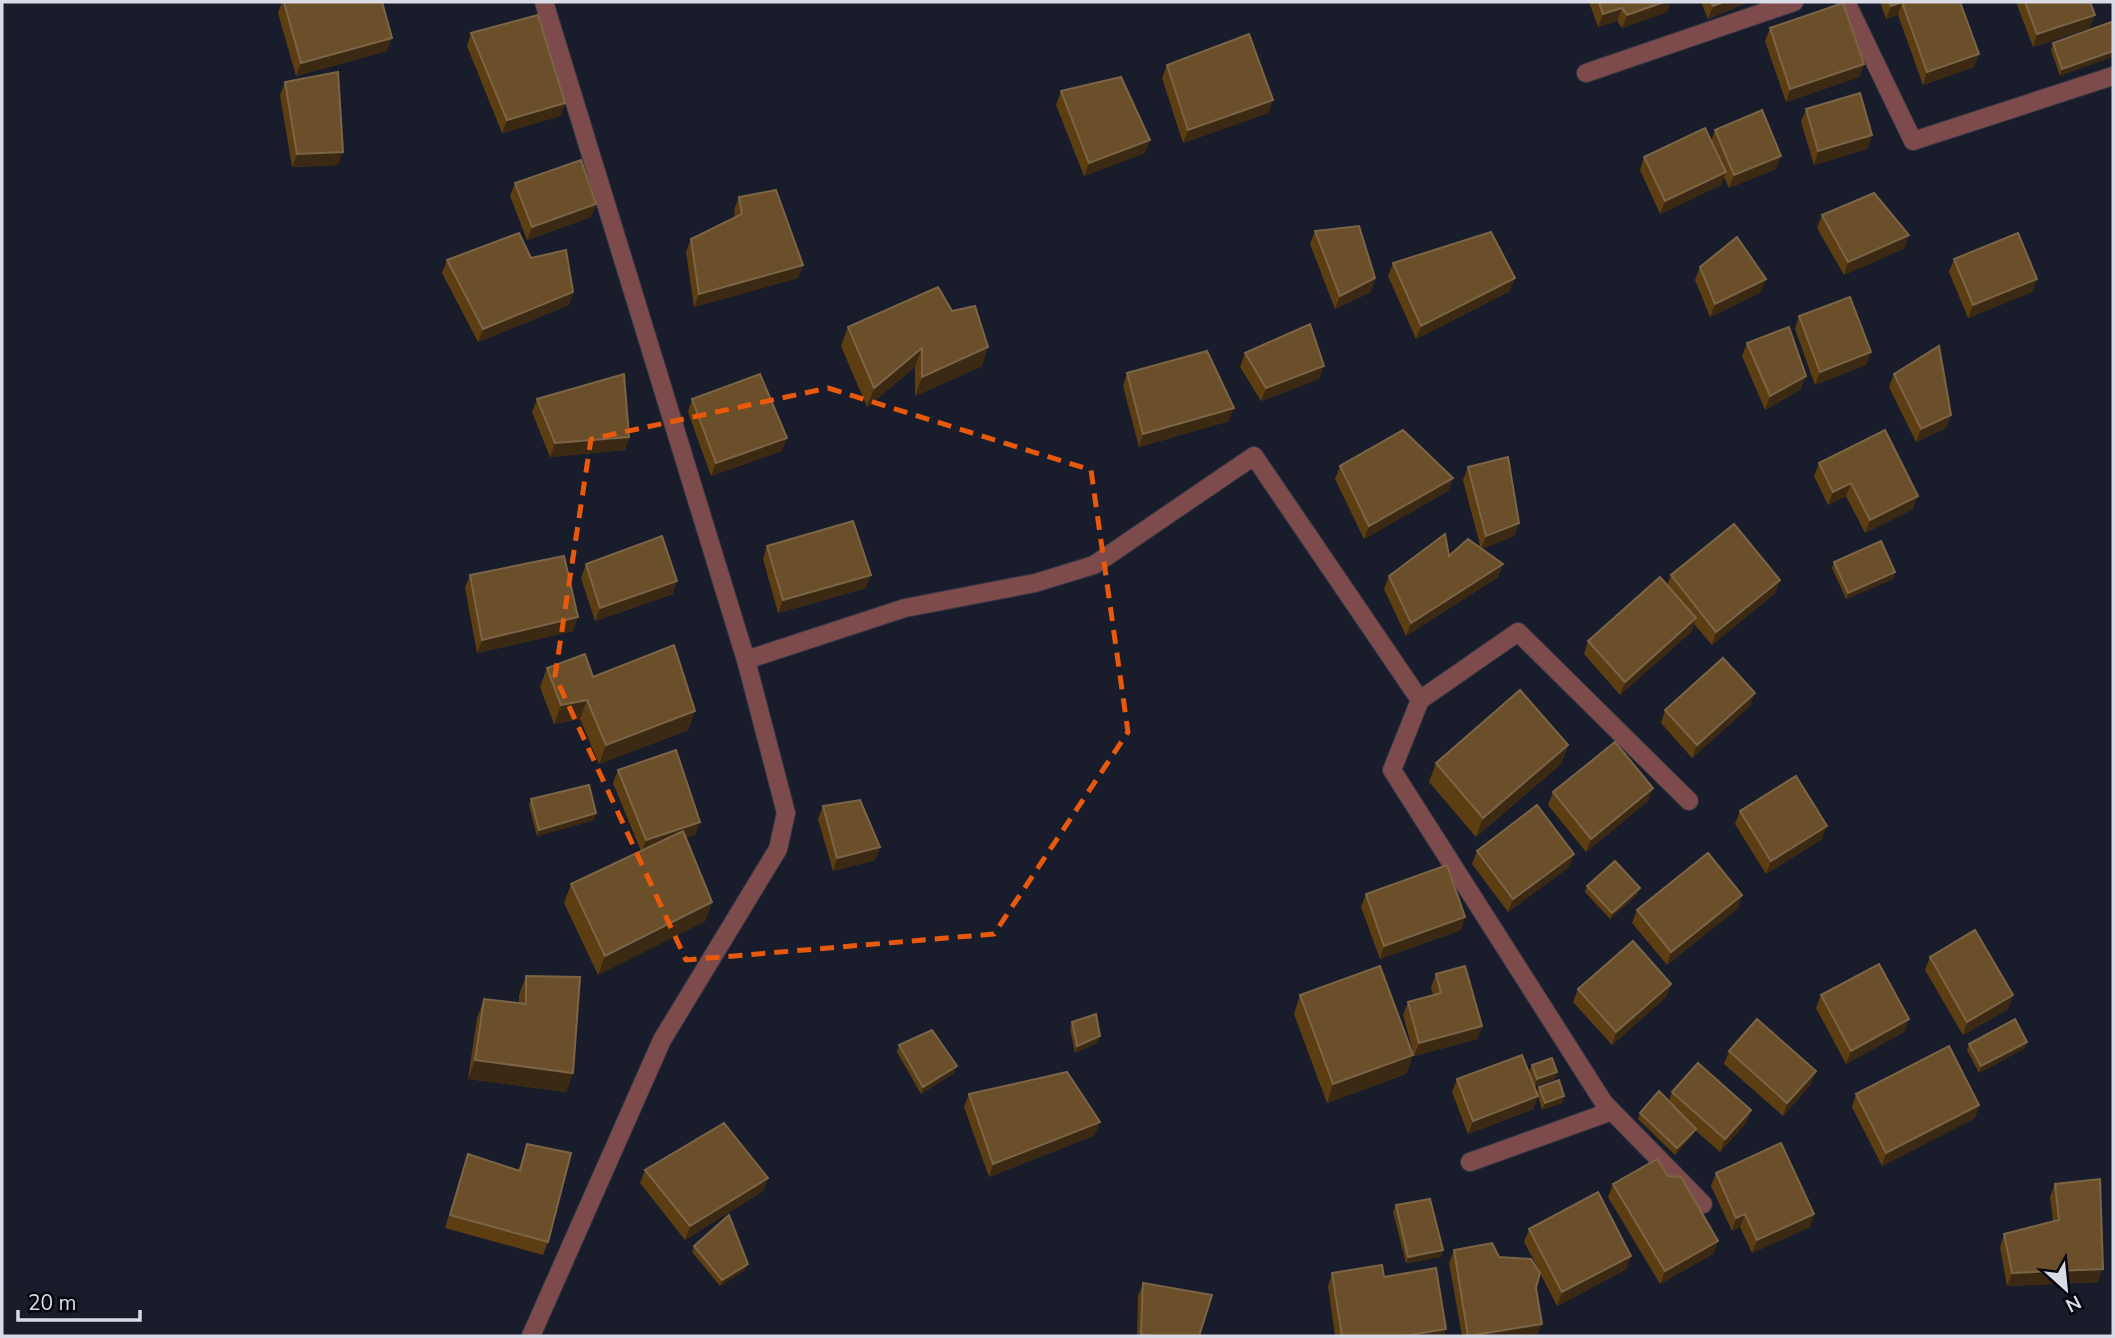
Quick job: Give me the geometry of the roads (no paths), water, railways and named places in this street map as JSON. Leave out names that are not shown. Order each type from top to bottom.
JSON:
[{"type":"street","points":[[531,1336],[662,1040],[778,849],[786,813],[746,660],[544,2]]},
{"type":"street","points":[[1586,73],[1794,2]]},
{"type":"street","points":[[1846,2],[1913,141],[2113,76]]},
{"type":"street","points":[[746,660],[905,608],[1035,583],[1094,565],[1254,456],[1420,700]]},
{"type":"street","points":[[1689,801],[1518,632],[1420,700],[1392,770],[1604,1103],[1703,1204]]},
{"type":"street","points":[[1470,1162],[1612,1111]]}]
